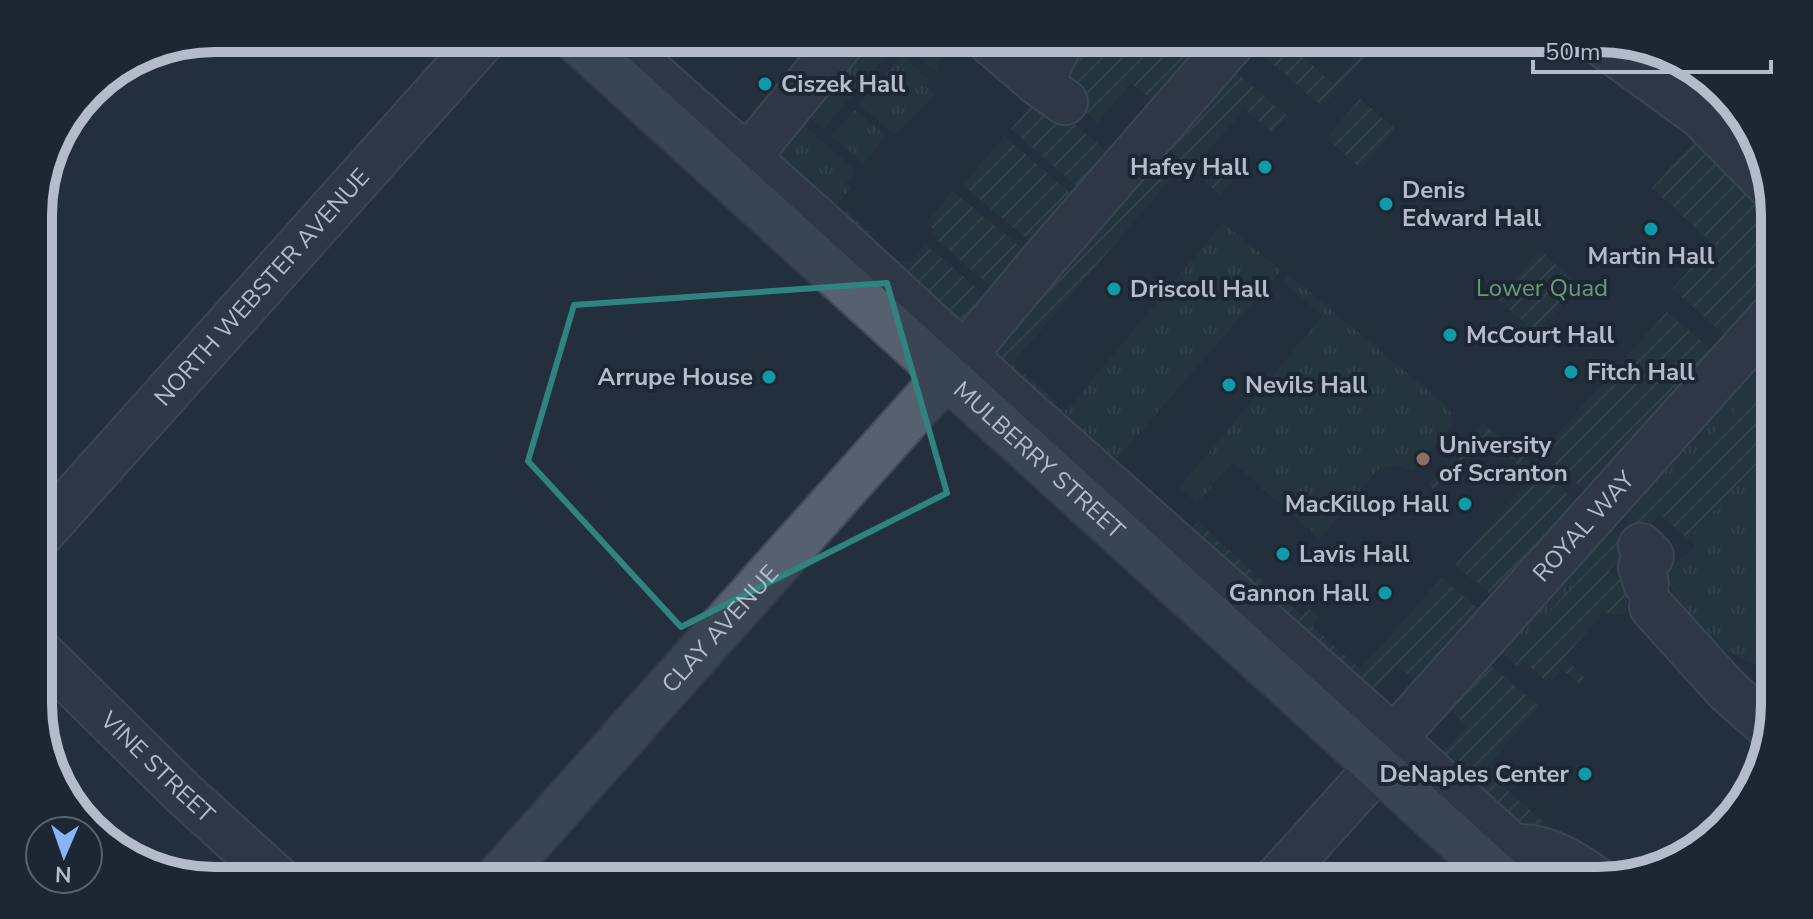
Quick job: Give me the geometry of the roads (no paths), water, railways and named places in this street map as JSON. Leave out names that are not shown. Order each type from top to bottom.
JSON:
[{"type":"main road","name":"MULBERRY STREET","points":[[590,52],[956,365],[1507,863]]},
{"type":"main road","name":"CLAY AVENUE","points":[[508,867],[956,365]]},
{"type":"street","name":"NORTH WEBSTER AVENUE","points":[[52,521],[472,52]]},
{"type":"street","points":[[628,52],[746,159],[956,365],[1220,52]]},
{"type":"street","points":[[746,159],[834,52]]},
{"type":"street","points":[[1002,52],[1038,83],[1054,90],[1060,52]]},
{"type":"street","points":[[1614,53],[1700,115],[1754,170]]},
{"type":"street","name":"ROYAL WAY","points":[[1287,867],[1386,753],[1497,611],[1623,545],[1728,353],[1761,325]]},
{"type":"street","points":[[1623,545],[1728,691],[1760,718]]},
{"type":"street","name":"VINE STREET","points":[[52,664],[182,792],[265,867]]},
{"type":"street","points":[[1507,863],[1533,847],[1579,867]]},
{"type":"place","name":"Ciszek Hall","points":[[765,84]]},
{"type":"place","name":"Hafey Hall","points":[[1265,167]]},
{"type":"place","name":"Denis Edward Hall","points":[[1386,204]]},
{"type":"place","name":"Martin Hall","points":[[1651,229]]},
{"type":"place","name":"Driscoll Hall","points":[[1114,289]]},
{"type":"place","name":"McCourt Hall","points":[[1450,335]]},
{"type":"place","name":"Fitch Hall","points":[[1571,372]]},
{"type":"place","name":"Arrupe House","points":[[769,377]]},
{"type":"place","name":"Nevils Hall","points":[[1229,385]]},
{"type":"place","name":"University of Scranton","points":[[1423,459]]},
{"type":"place","name":"MacKillop Hall","points":[[1465,504]]},
{"type":"place","name":"Lavis Hall","points":[[1283,554]]},
{"type":"place","name":"Gannon Hall","points":[[1385,593]]},
{"type":"place","name":"DeNaples Center","points":[[1585,774]]},
{"type":"park label","name":"Lower Quad","points":[[1542,288]]}]
